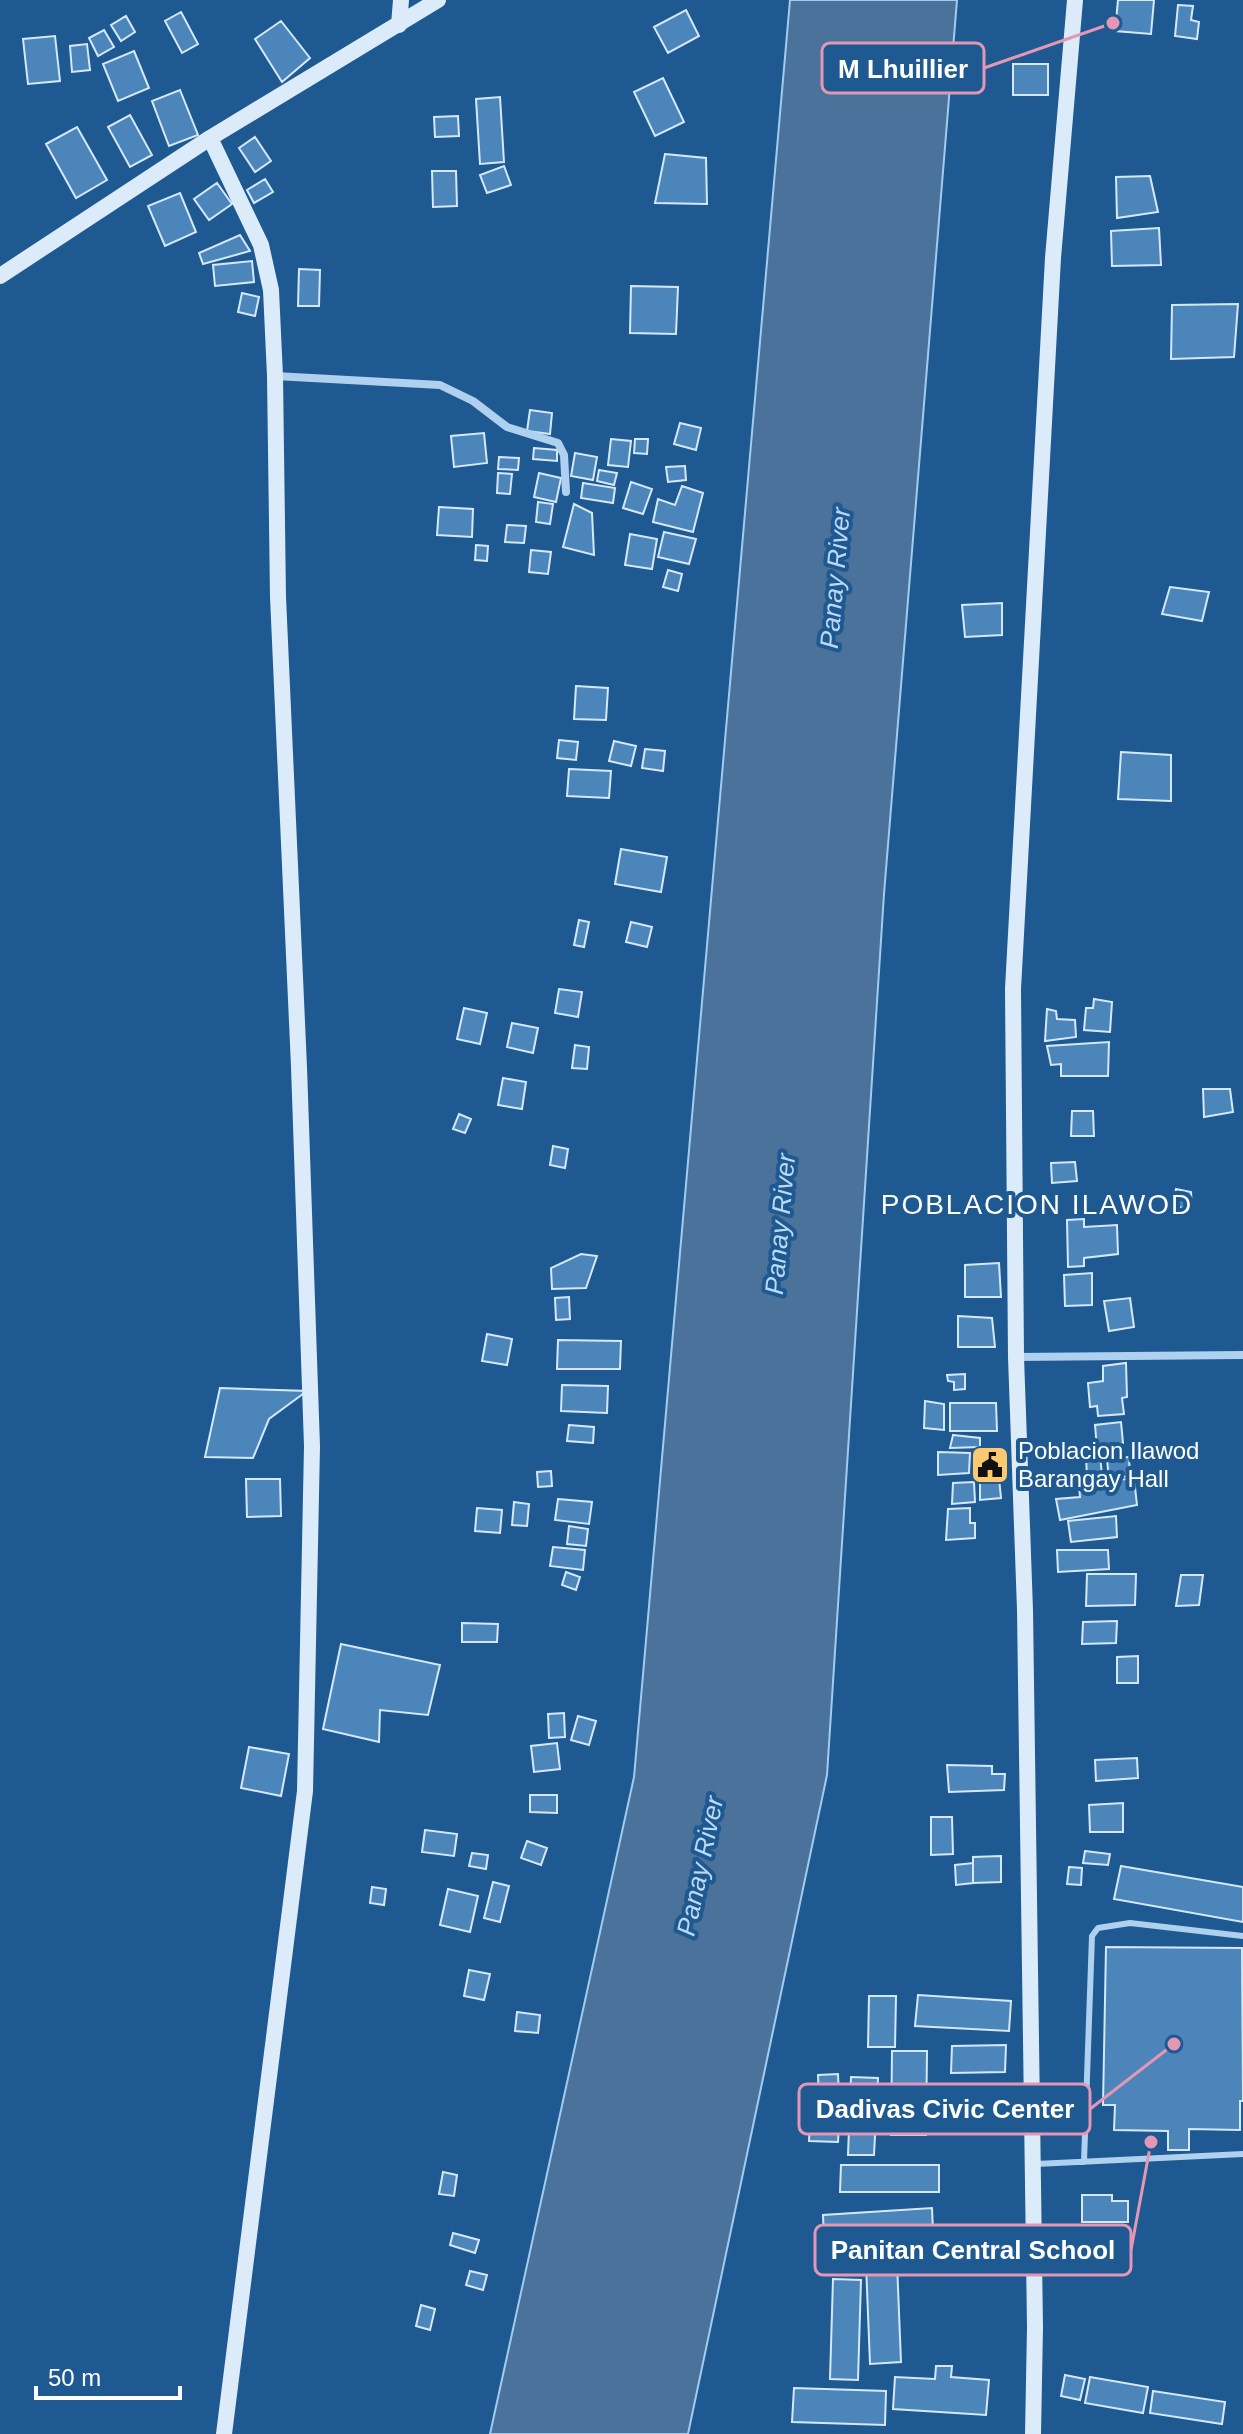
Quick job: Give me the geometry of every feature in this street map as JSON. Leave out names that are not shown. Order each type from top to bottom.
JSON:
[{"type":"main road","points":[[399,25],[401,0]]},
{"type":"main road","points":[[0,276],[210,138],[438,0]]},
{"type":"main road","points":[[1033,2434],[1033,2164],[1025,1610],[1016,1357],[1013,989],[1053,258],[1075,0]]},
{"type":"main road","points":[[210,138],[261,245],[271,290],[278,597],[312,1446],[305,1775],[224,2434]]},
{"type":"street","points":[[275,376],[440,385],[473,401],[507,427],[558,443],[564,455],[566,492]]},
{"type":"street","points":[[1016,1357],[1243,1355]]},
{"type":"lane","points":[[1084,2162],[1092,1936],[1098,1928],[1130,1923],[1243,1936]]},
{"type":"lane","points":[[1033,2164],[1236,2157],[1243,2154]]},
{"type":"water","name":"Panay River","points":[[790,0],[957,0],[884,894],[827,1775],[688,2434],[490,2434],[634,1777]]},
{"type":"building","points":[[1118,0],[1154,0],[1151,34],[1115,31]]},
{"type":"building","points":[[1178,5],[1193,6],[1191,20],[1199,22],[1197,39],[1175,36]]},
{"type":"building","points":[[686,10],[699,36],[668,53],[654,27]]},
{"type":"building","points":[[181,12],[198,44],[182,53],[165,21]]},
{"type":"building","points":[[126,16],[135,32],[121,41],[111,25]]},
{"type":"building","points":[[281,21],[310,58],[282,82],[255,39]]},
{"type":"building","points":[[104,30],[114,47],[98,56],[89,38]]},
{"type":"building","points":[[55,36],[60,81],[28,84],[23,39]]},
{"type":"building","points":[[87,44],[90,70],[72,72],[70,46]]},
{"type":"building","points":[[134,51],[149,88],[118,101],[103,64]]},
{"type":"building","points":[[1013,64],[1048,64],[1048,95],[1013,95]]},
{"type":"building","points":[[663,78],[684,122],[655,136],[634,92]]},
{"type":"building","points":[[180,90],[198,135],[169,146],[152,101]]},
{"type":"building","points":[[500,97],[504,162],[480,164],[476,99]]},
{"type":"building","points":[[130,115],[152,155],[130,167],[108,127]]},
{"type":"building","points":[[458,116],[459,136],[435,137],[434,117]]},
{"type":"building","points":[[77,127],[107,180],[76,198],[46,144]]},
{"type":"building","points":[[255,137],[271,161],[255,172],[239,148]]},
{"type":"building","points":[[665,154],[706,158],[707,204],[655,203]]},
{"type":"building","points":[[504,166],[511,185],[487,193],[480,175]]},
{"type":"building","points":[[432,171],[456,171],[457,206],[433,207]]},
{"type":"building","points":[[1150,176],[1158,212],[1117,218],[1116,177]]},
{"type":"building","points":[[265,179],[273,192],[254,203],[247,190]]},
{"type":"building","points":[[217,183],[232,204],[209,220],[194,199]]},
{"type":"building","points":[[180,193],[196,232],[165,246],[148,206]]},
{"type":"building","points":[[1159,228],[1161,265],[1112,266],[1111,231]]},
{"type":"building","points":[[240,235],[250,251],[203,264],[199,253]]},
{"type":"building","points":[[252,261],[254,282],[215,286],[213,265]]},
{"type":"building","points":[[299,269],[320,270],[319,306],[298,306]]},
{"type":"building","points":[[631,286],[678,287],[676,334],[630,333]]},
{"type":"building","points":[[242,293],[259,297],[255,316],[238,312]]},
{"type":"building","points":[[1238,304],[1234,357],[1171,359],[1172,305]]},
{"type":"building","points":[[530,410],[552,413],[550,434],[527,431]]},
{"type":"building","points":[[680,423],[701,428],[696,450],[674,444]]},
{"type":"building","points":[[484,433],[487,463],[454,467],[451,436]]},
{"type":"building","points":[[611,439],[631,441],[628,467],[608,465]]},
{"type":"building","points":[[635,439],[648,439],[647,454],[634,453]]},
{"type":"building","points":[[534,448],[557,450],[557,461],[533,459]]},
{"type":"building","points":[[575,453],[597,457],[593,480],[571,476]]},
{"type":"building","points":[[499,457],[519,458],[518,470],[498,469]]},
{"type":"building","points":[[685,466],[686,480],[668,482],[666,467]]},
{"type":"building","points":[[599,470],[617,473],[614,485],[597,481]]},
{"type":"building","points":[[498,473],[512,474],[510,494],[497,493]]},
{"type":"building","points":[[539,473],[561,478],[556,502],[534,497]]},
{"type":"building","points":[[631,482],[652,489],[643,514],[623,508]]},
{"type":"building","points":[[583,483],[615,488],[613,503],[581,498]]},
{"type":"building","points":[[682,486],[703,493],[693,532],[653,522],[658,499],[675,505]]},
{"type":"building","points":[[538,502],[553,504],[550,524],[536,522]]},
{"type":"building","points":[[574,504],[592,513],[594,555],[563,547]]},
{"type":"building","points":[[439,507],[473,509],[472,537],[437,535]]},
{"type":"building","points":[[507,525],[526,526],[524,543],[505,542]]},
{"type":"building","points":[[664,532],[696,539],[689,564],[658,557]]},
{"type":"building","points":[[630,534],[657,539],[652,569],[625,565]]},
{"type":"building","points":[[476,545],[488,546],[487,561],[475,560]]},
{"type":"building","points":[[531,550],[551,552],[548,574],[529,572]]},
{"type":"building","points":[[668,570],[682,574],[678,591],[663,587]]},
{"type":"building","points":[[1170,587],[1209,592],[1202,621],[1162,614]]},
{"type":"building","points":[[1002,603],[1002,635],[965,637],[962,605]]},
{"type":"building","points":[[576,686],[608,688],[606,720],[574,719]]},
{"type":"building","points":[[559,740],[578,742],[576,760],[557,758]]},
{"type":"building","points":[[614,741],[636,746],[631,766],[609,761]]},
{"type":"building","points":[[645,749],[665,751],[663,771],[642,768]]},
{"type":"building","points":[[1121,752],[1171,755],[1171,801],[1118,799]]},
{"type":"building","points":[[569,769],[611,771],[609,798],[567,796]]},
{"type":"building","points":[[621,849],[667,857],[661,892],[615,884]]},
{"type":"building","points":[[579,920],[589,922],[584,947],[574,945]]},
{"type":"building","points":[[631,922],[652,927],[647,947],[626,942]]},
{"type":"building","points":[[559,989],[582,992],[578,1017],[555,1013]]},
{"type":"building","points":[[1094,999],[1112,1002],[1110,1032],[1084,1030],[1086,1008],[1093,1008]]},
{"type":"building","points":[[464,1008],[487,1013],[480,1044],[457,1039]]},
{"type":"building","points":[[1047,1009],[1056,1011],[1057,1019],[1075,1020],[1076,1037],[1045,1041]]},
{"type":"building","points":[[512,1023],[538,1028],[533,1053],[507,1047]]},
{"type":"building","points":[[1109,1042],[1108,1076],[1061,1076],[1061,1064],[1051,1065],[1047,1046]]},
{"type":"building","points":[[575,1045],[589,1047],[587,1069],[572,1068]]},
{"type":"building","points":[[503,1078],[526,1082],[522,1109],[498,1105]]},
{"type":"building","points":[[1203,1089],[1230,1089],[1233,1112],[1204,1117]]},
{"type":"building","points":[[1072,1111],[1093,1111],[1094,1136],[1071,1136]]},
{"type":"building","points":[[459,1114],[471,1119],[465,1133],[453,1129]]},
{"type":"building","points":[[553,1146],[568,1149],[565,1168],[550,1165]]},
{"type":"building","points":[[1075,1162],[1077,1181],[1052,1183],[1051,1163]]},
{"type":"building","points":[[1176,1189],[1191,1192],[1192,1206],[1172,1209]]},
{"type":"building","points":[[1084,1219],[1084,1227],[1117,1225],[1118,1254],[1084,1258],[1084,1266],[1068,1267],[1067,1220]]},
{"type":"building","points":[[581,1254],[597,1256],[586,1288],[552,1289],[551,1268]]},
{"type":"building","points":[[999,1263],[1001,1297],[965,1297],[965,1265]]},
{"type":"building","points":[[1092,1273],[1092,1305],[1065,1306],[1064,1275]]},
{"type":"building","points":[[569,1297],[570,1319],[556,1320],[555,1298]]},
{"type":"building","points":[[1130,1298],[1134,1327],[1109,1331],[1104,1301]]},
{"type":"building","points":[[958,1316],[992,1318],[995,1347],[958,1347]]},
{"type":"building","points":[[487,1334],[512,1339],[507,1365],[482,1361]]},
{"type":"building","points":[[558,1340],[621,1341],[620,1369],[557,1369]]},
{"type":"building","points":[[1126,1363],[1127,1397],[1122,1398],[1124,1414],[1098,1416],[1097,1406],[1090,1407],[1088,1383],[1103,1381],[1103,1366]]},
{"type":"building","points":[[965,1374],[965,1389],[954,1390],[954,1382],[948,1381],[947,1375]]},
{"type":"building","points":[[562,1385],[608,1386],[607,1413],[561,1411]]},
{"type":"building","points":[[220,1388],[307,1391],[269,1419],[253,1458],[205,1457]]},
{"type":"building","points":[[925,1401],[944,1404],[944,1430],[924,1428]]},
{"type":"building","points":[[950,1403],[996,1403],[997,1431],[950,1431]]},
{"type":"building","points":[[1121,1422],[1123,1443],[1097,1448],[1095,1425]]},
{"type":"building","points":[[569,1425],[594,1427],[593,1443],[567,1441]]},
{"type":"building","points":[[953,1435],[980,1438],[980,1447],[950,1448]]},
{"type":"building","points":[[938,1452],[970,1453],[969,1473],[938,1475]]},
{"type":"building","name":"Poblacion Ilawod Barangay Hall","points":[[980,1455],[1000,1455],[1000,1475],[980,1475]]},
{"type":"building","points":[[1100,1455],[1102,1475],[1087,1477],[1086,1457]]},
{"type":"building","points":[[1129,1457],[1130,1476],[1109,1478],[1107,1460]]},
{"type":"building","points":[[551,1471],[552,1486],[538,1487],[537,1472]]},
{"type":"building","points":[[999,1478],[1001,1498],[980,1500],[980,1480]]},
{"type":"building","points":[[1134,1478],[1137,1505],[1060,1520],[1056,1499],[1080,1497],[1079,1485]]},
{"type":"building","points":[[246,1479],[280,1479],[281,1516],[247,1517]]},
{"type":"building","points":[[974,1482],[975,1502],[952,1504],[953,1483]]},
{"type":"building","points":[[558,1499],[592,1502],[589,1524],[555,1520]]},
{"type":"building","points":[[514,1502],[529,1504],[527,1526],[512,1525]]},
{"type":"building","points":[[477,1508],[502,1510],[500,1533],[475,1531]]},
{"type":"building","points":[[970,1508],[970,1523],[975,1523],[975,1538],[946,1540],[948,1509]]},
{"type":"building","points":[[1116,1516],[1117,1537],[1071,1542],[1068,1521]]},
{"type":"building","points":[[569,1526],[588,1529],[586,1546],[567,1544]]},
{"type":"building","points":[[553,1547],[585,1550],[583,1570],[550,1566]]},
{"type":"building","points":[[1057,1550],[1108,1550],[1109,1569],[1058,1572]]},
{"type":"building","points":[[566,1572],[580,1577],[576,1590],[562,1585]]},
{"type":"building","points":[[1087,1574],[1136,1574],[1135,1605],[1086,1606]]},
{"type":"building","points":[[1181,1575],[1203,1575],[1199,1605],[1176,1606]]},
{"type":"building","points":[[1117,1621],[1116,1643],[1082,1644],[1083,1622]]},
{"type":"building","points":[[462,1623],[498,1624],[497,1642],[462,1642]]},
{"type":"building","points":[[341,1644],[440,1665],[428,1715],[380,1710],[379,1742],[323,1729]]},
{"type":"building","points":[[1138,1656],[1138,1683],[1117,1683],[1117,1657]]},
{"type":"building","points":[[564,1713],[565,1737],[549,1738],[548,1714]]},
{"type":"building","points":[[578,1716],[596,1721],[589,1745],[571,1740]]},
{"type":"building","points":[[557,1743],[560,1769],[534,1772],[531,1746]]},
{"type":"building","points":[[249,1747],[289,1754],[281,1796],[241,1788]]},
{"type":"building","points":[[1137,1758],[1138,1778],[1096,1781],[1095,1760]]},
{"type":"building","points":[[947,1765],[992,1766],[992,1774],[1005,1774],[1004,1790],[949,1792]]},
{"type":"building","points":[[530,1795],[557,1795],[557,1813],[530,1812]]},
{"type":"building","points":[[1123,1803],[1123,1832],[1090,1832],[1089,1805]]},
{"type":"building","points":[[931,1817],[952,1817],[953,1854],[931,1855]]},
{"type":"building","points":[[425,1830],[457,1834],[454,1856],[422,1852]]},
{"type":"building","points":[[527,1841],[547,1848],[541,1865],[521,1858]]},
{"type":"building","points":[[1085,1851],[1110,1854],[1108,1865],[1083,1863]]},
{"type":"building","points":[[472,1853],[488,1855],[486,1869],[469,1866]]},
{"type":"building","points":[[1001,1856],[1001,1882],[973,1883],[973,1857]]},
{"type":"building","points":[[973,1863],[973,1883],[956,1885],[955,1865]]},
{"type":"building","points":[[1121,1866],[1243,1887],[1243,1922],[1114,1899]]},
{"type":"building","points":[[1069,1867],[1082,1868],[1081,1885],[1067,1884]]},
{"type":"building","points":[[493,1882],[509,1886],[500,1922],[484,1918]]},
{"type":"building","points":[[372,1887],[386,1889],[384,1905],[370,1903]]},
{"type":"building","points":[[448,1889],[478,1896],[470,1932],[440,1925]]},
{"type":"building","points":[[1106,1947],[1242,1948],[1243,2101],[1240,2101],[1240,2130],[1189,2129],[1189,2150],[1168,2150],[1168,2131],[1114,2130],[1115,2105],[1103,2105]]},
{"type":"building","points":[[469,1970],[490,1974],[484,2000],[464,1996]]},
{"type":"building","points":[[918,1995],[1011,2001],[1009,2031],[915,2026]]},
{"type":"building","points":[[869,1996],[896,1996],[895,2047],[868,2047]]},
{"type":"building","points":[[517,2012],[540,2015],[538,2033],[515,2031]]},
{"type":"building","points":[[1006,2045],[1005,2072],[951,2073],[952,2046]]},
{"type":"building","points":[[892,2051],[927,2051],[926,2135],[891,2135]]},
{"type":"building","points":[[838,2074],[839,2098],[819,2099],[818,2075]]},
{"type":"building","points":[[851,2077],[878,2078],[874,2155],[848,2155]]},
{"type":"building","points":[[811,2104],[840,2105],[838,2142],[809,2141]]},
{"type":"building","points":[[841,2165],[939,2165],[939,2192],[840,2192]]},
{"type":"building","points":[[443,2172],[457,2175],[454,2196],[439,2194]]},
{"type":"building","points":[[1082,2195],[1112,2195],[1112,2201],[1128,2201],[1128,2222],[1082,2222]]},
{"type":"building","points":[[932,2208],[933,2231],[824,2238],[823,2215]]},
{"type":"building","points":[[453,2233],[479,2240],[475,2253],[450,2245]]},
{"type":"building","points":[[896,2238],[901,2362],[870,2364],[865,2239]]},
{"type":"building","points":[[470,2271],[487,2275],[483,2290],[466,2285]]},
{"type":"building","points":[[833,2279],[861,2280],[858,2380],[830,2379]]},
{"type":"building","points":[[421,2305],[435,2309],[430,2330],[416,2326]]},
{"type":"building","points":[[936,2366],[952,2366],[951,2377],[989,2380],[986,2415],[893,2409],[895,2377],[935,2379]]},
{"type":"building","points":[[1065,2375],[1085,2379],[1080,2400],[1061,2396]]},
{"type":"building","points":[[1090,2377],[1148,2387],[1143,2413],[1085,2403]]},
{"type":"building","points":[[794,2388],[886,2391],[885,2425],[792,2422]]},
{"type":"building","points":[[1153,2391],[1225,2402],[1222,2424],[1150,2413]]},
{"type":"place","name":"M Lhuillier","points":[[1113,23]]},
{"type":"place","name":"Poblacion Ilawod Barangay Hall","points":[[990,1465]]},
{"type":"place","name":"Dadivas Civic Center","points":[[1174,2044]]},
{"type":"place","name":"Panitan Central School","points":[[1151,2142]]},
{"type":"district","name":"POBLACION ILAWOD","points":[[1037,1204]]}]
